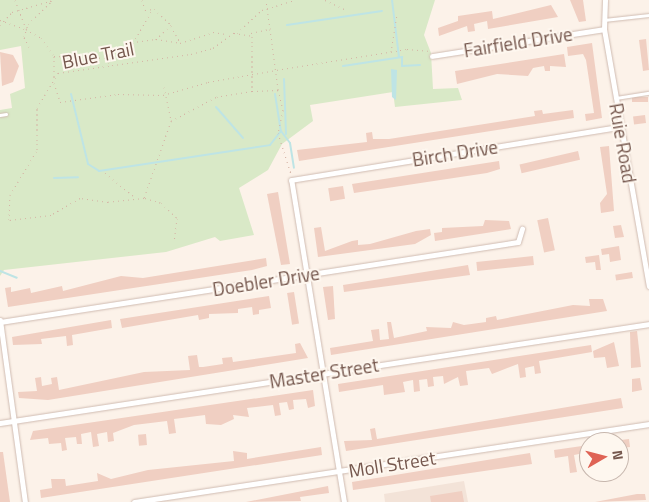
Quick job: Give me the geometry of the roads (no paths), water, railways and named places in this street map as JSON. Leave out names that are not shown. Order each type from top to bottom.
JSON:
[{"type":"street","name":"Ruie Road","points":[[606,0],[604,29],[619,127],[649,286]]},
{"type":"street","name":"Fairfield Drive","points":[[432,56],[604,29]]},
{"type":"street","name":"Birch Drive","points":[[307,275],[291,180],[619,127]]},
{"type":"street","name":"Doebler Drive","points":[[0,321],[518,242],[522,229]]},
{"type":"street","points":[[307,275],[344,502]]},
{"type":"street","points":[[0,321],[25,502]]},
{"type":"street","name":"Master Street","points":[[0,423],[649,324]]},
{"type":"street","name":"Moll Street","points":[[134,502],[649,424]]},
{"type":"lane","points":[[604,20],[649,15]]},
{"type":"lane","points":[[615,98],[649,93]]},
{"type":"lane","points":[[0,115],[6,114]]},
{"type":"water","points":[[391,69],[397,70],[396,100],[392,97]]},
{"type":"waterway","points":[[392,0],[399,57]]},
{"type":"waterway","points":[[287,25],[382,11]]},
{"type":"waterway","points":[[343,66],[402,57],[402,66],[420,65]]},
{"type":"waterway","points":[[284,79],[286,134]]},
{"type":"waterway","points":[[71,94],[88,164],[99,171],[270,145],[281,131]]},
{"type":"waterway","points":[[275,94],[281,131],[290,143],[294,168]]},
{"type":"waterway","points":[[216,107],[243,138]]},
{"type":"waterway","points":[[54,178],[78,177]]},
{"type":"waterway","points":[[0,271],[17,278]]}]
